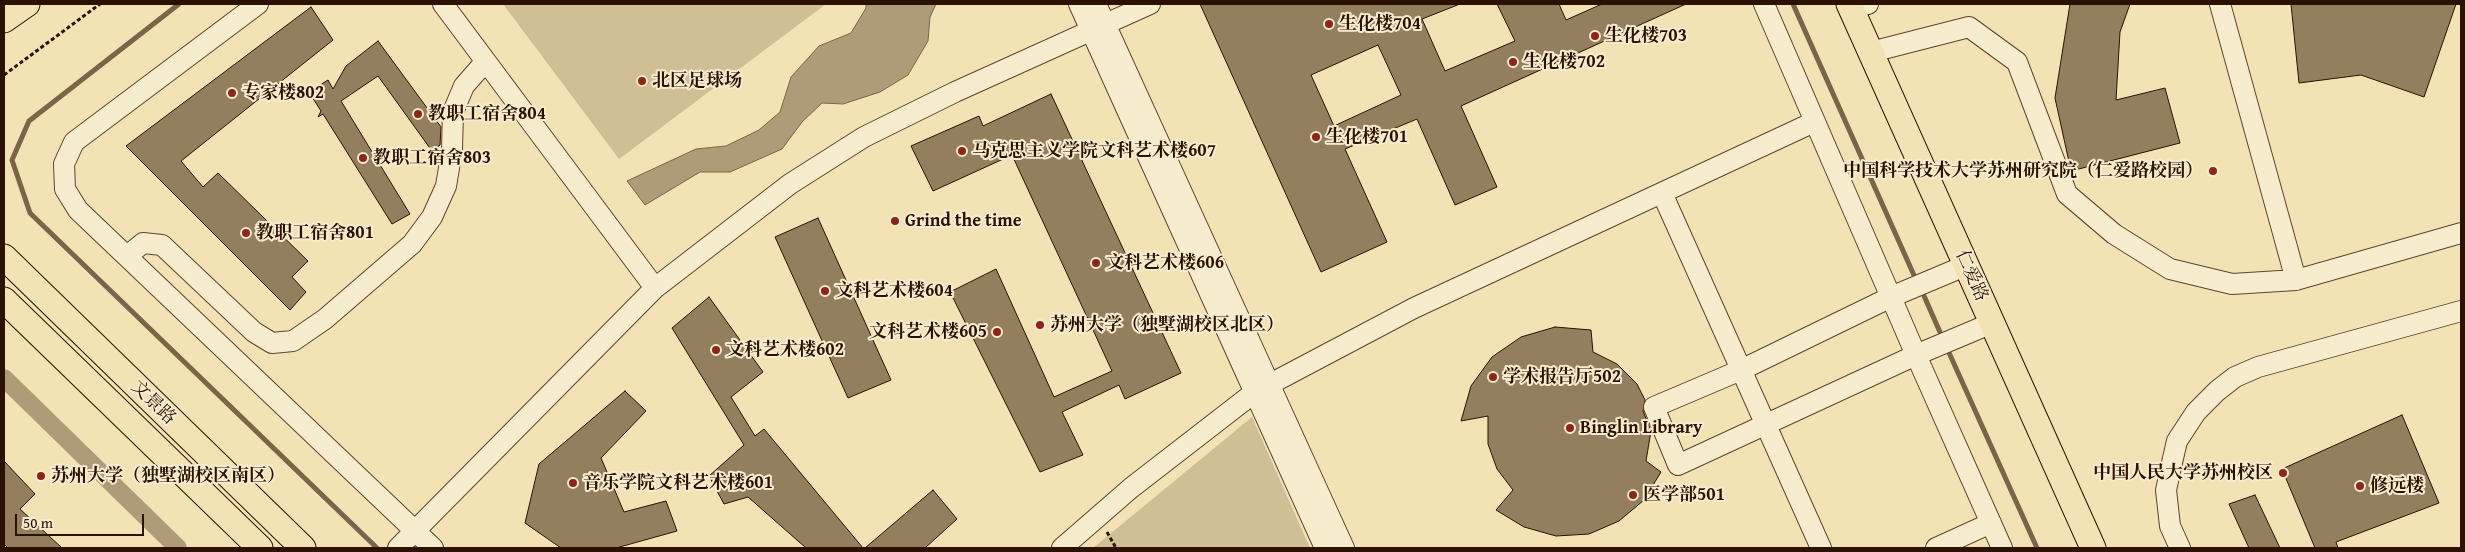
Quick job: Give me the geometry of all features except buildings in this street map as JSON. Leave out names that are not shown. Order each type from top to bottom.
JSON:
[{"type":"main road","points":[[4,20],[27,4]]},
{"type":"main road","name":"仁爱路","points":[[1856,5],[1871,52],[2093,548]]},
{"type":"main road","name":"文景路","points":[[4,257],[303,548]]},
{"type":"main road","name":"文景路","points":[[4,300],[260,548]]},
{"type":"lane","points":[[258,4],[74,142],[64,164],[65,189],[78,210],[433,548]]},
{"type":"lane","points":[[443,4],[655,288]]},
{"type":"lane","points":[[1079,4],[1098,28],[1262,388],[1344,548]]},
{"type":"lane","points":[[1096,4],[1098,28]]},
{"type":"lane","points":[[398,548],[655,288],[790,184],[864,137],[955,92],[1150,4]]},
{"type":"lane","points":[[1764,4],[2002,548]]},
{"type":"lane","points":[[2220,4],[2296,280]]},
{"type":"lane","points":[[1871,52],[1969,27],[2017,62],[2032,108],[2067,194],[2114,234],[2170,269],[2232,284],[2296,280],[2461,233]]},
{"type":"lane","points":[[127,256],[143,243],[162,245],[254,332],[272,342],[293,342],[325,319],[412,244],[432,217],[446,186],[452,150],[453,112],[464,86],[485,62]]},
{"type":"lane","points":[[1062,548],[1131,488],[1262,388],[1414,308],[1814,122]]},
{"type":"lane","points":[[1662,193],[1821,548]]},
{"type":"lane","points":[[1967,265],[1891,297],[1741,370],[1654,406],[1678,465],[1916,355],[1992,323]]},
{"type":"lane","points":[[2180,548],[2170,526],[2166,490],[2171,466],[2177,441],[2196,412],[2217,391],[2236,377],[2258,367],[2461,311]]},
{"type":"lane","points":[[1262,388],[1325,548]]},
{"type":"lane","points":[[1936,548],[1991,523]]},
{"type":"path","points":[[4,75],[100,4]]},
{"type":"shaded area","name":"北区足球场","points":[[503,4],[826,4],[619,159]]},
{"type":"shaded area","points":[[866,4],[936,4],[930,17],[928,41],[908,75],[880,92],[843,104],[822,103],[802,122],[782,149],[730,172],[700,172],[645,205],[627,181],[696,149],[726,146],[759,130],[780,112],[791,77],[819,46],[851,33],[866,8]]},
{"type":"shaded area","points":[[1252,417],[1310,548],[1093,548]]},
{"type":"waterway","points":[[179,4],[29,121],[12,160],[30,213],[377,548]]},
{"type":"waterway","points":[[1793,4],[1917,282]]},
{"type":"waterway","points":[[1921,289],[1943,339]]},
{"type":"waterway","points":[[1946,346],[2037,548]]},
{"type":"waterway","points":[[4,378],[178,548]]},
{"type":"place","name":"生化楼704","points":[[1329,24]]},
{"type":"place","name":"生化楼703","points":[[1595,36]]},
{"type":"place","name":"生化楼702","points":[[1513,62]]},
{"type":"place","name":"北区足球场","points":[[642,81]]},
{"type":"place","name":"专家楼802","points":[[232,93]]},
{"type":"place","name":"教职工宿舍804","points":[[418,114]]},
{"type":"place","name":"生化楼701","points":[[1316,137]]},
{"type":"place","name":"马克思主义学院文科艺术楼607","points":[[962,151]]},
{"type":"place","name":"教职工宿舍803","points":[[363,158]]},
{"type":"place","name":"中国科学技术大学苏州研究院（仁爱路校园）","points":[[2213,171]]},
{"type":"place","name":"Grind the time","points":[[895,221]]},
{"type":"place","name":"教职工宿舍801","points":[[246,233]]},
{"type":"place","name":"文科艺术楼606","points":[[1096,263]]},
{"type":"place","name":"文科艺术楼604","points":[[825,291]]},
{"type":"place","name":"苏州大学（独墅湖校区北区）","points":[[1040,325]]},
{"type":"place","name":"文科艺术楼605","points":[[997,332]]},
{"type":"place","name":"文科艺术楼602","points":[[716,350]]},
{"type":"place","name":"学术报告厅502","points":[[1493,377]]},
{"type":"place","name":"Binglin Library","points":[[1570,428]]},
{"type":"place","name":"中国人民大学苏州校区","points":[[2283,473]]},
{"type":"place","name":"苏州大学（独墅湖校区南区）","points":[[41,476]]},
{"type":"place","name":"音乐学院文科艺术楼601","points":[[573,483]]},
{"type":"place","name":"修远楼","points":[[2360,486]]},
{"type":"place","name":"医学部501","points":[[1633,495]]}]
